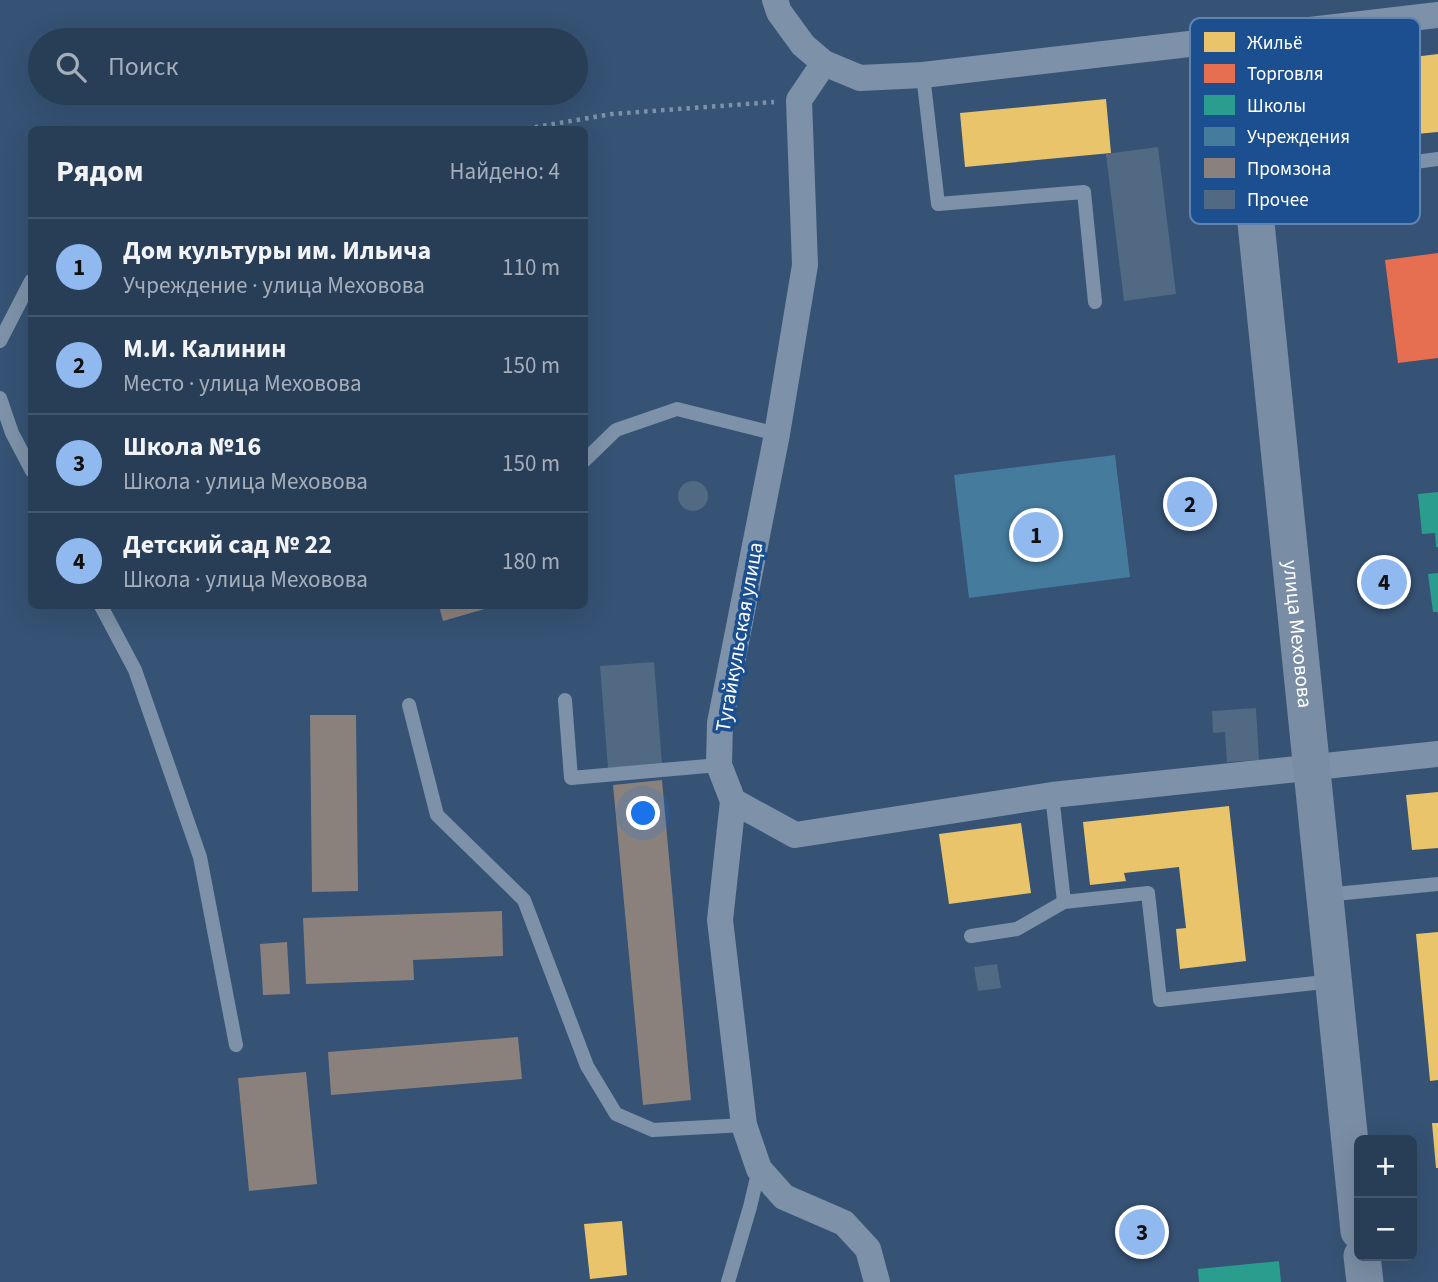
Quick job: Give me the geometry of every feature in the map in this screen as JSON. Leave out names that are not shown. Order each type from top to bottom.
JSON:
[{"type":"street","points":[[775,0],[779,12],[803,45],[824,63],[860,78],[923,75],[1190,43]]},
{"type":"street","points":[[1411,18],[1438,15]]},
{"type":"street","points":[[799,100],[824,63]]},
{"type":"street","name":"Тугайкульская улица","points":[[799,100],[805,265],[777,435],[720,723],[719,765],[733,801],[720,920],[744,1125],[759,1169],[784,1197],[844,1223],[868,1249],[877,1282]]},
{"type":"street","name":"улица Меховова","points":[[1256,224],[1355,1198]]},
{"type":"street","points":[[733,801],[795,835],[1052,795],[1438,754]]},
{"type":"street","points":[[1363,1261],[1365,1282]]},
{"type":"lane","points":[[923,75],[938,204],[1084,192],[1095,302]]},
{"type":"lane","points":[[1420,161],[1438,159]]},
{"type":"lane","points":[[0,341],[28,287]]},
{"type":"lane","points":[[0,398],[12,433],[28,463]]},
{"type":"lane","points":[[588,457],[616,430],[677,409],[777,435]]},
{"type":"lane","points":[[103,609],[135,670],[200,857],[236,1045]]},
{"type":"lane","points":[[565,700],[571,778],[719,765]]},
{"type":"lane","points":[[410,705],[437,814],[524,900],[587,1066],[616,1114],[653,1130],[744,1125]]},
{"type":"lane","points":[[1052,795],[1064,902]]},
{"type":"lane","points":[[1324,895],[1438,884]]},
{"type":"lane","points":[[971,936],[1017,929],[1064,902],[1148,892],[1160,999],[1332,981]]},
{"type":"lane","points":[[728,1282],[759,1169]]},
{"type":"path","points":[[542,126],[612,114],[799,100]]},
{"type":"building: Жильё","points":[[1438,54],[1438,132],[1420,134],[1420,56]]},
{"type":"building: Жильё","points":[[1106,99],[1111,153],[965,167],[960,113]]},
{"type":"building: Жильё","points":[[1438,792],[1438,848],[1412,850],[1406,795]]},
{"type":"building: Жильё","points":[[1229,806],[1246,961],[1180,969],[1176,929],[1186,928],[1179,867],[1124,873],[1126,881],[1090,885],[1083,822]]},
{"type":"building: Жильё","points":[[1021,823],[1031,893],[949,904],[939,834]]},
{"type":"building: Жильё","points":[[1438,932],[1438,1080],[1430,1081],[1416,934]]},
{"type":"building: Жильё","points":[[1432,1123],[1438,1123],[1438,1168],[1436,1168]]},
{"type":"building: Жильё","points":[[622,1221],[627,1275],[590,1279],[584,1224]]},
{"type":"building: Торговля","points":[[1438,253],[1438,358],[1398,363],[1385,260]]},
{"type":"building: Школы","points":[[1438,492],[1436,547],[1435,533],[1422,534],[1418,494]]},
{"type":"building: Школы","points":[[1438,573],[1438,612],[1433,612],[1428,574]]},
{"type":"building: Школы","points":[[1279,1261],[1281,1282],[1199,1282],[1198,1269]]},
{"type":"building: Учреждения","points":[[1115,455],[1130,577],[969,598],[954,475]]},
{"type":"building: Промзона","points":[[440,609],[485,609],[443,621]]},
{"type":"building: Промзона","points":[[310,715],[356,715],[358,891],[312,892]]},
{"type":"building: Промзона","points":[[662,780],[691,1100],[643,1105],[613,785]]},
{"type":"building: Промзона","points":[[502,911],[503,956],[413,960],[414,980],[306,984],[303,918]]},
{"type":"building: Промзона","points":[[287,942],[290,994],[263,995],[260,944]]},
{"type":"building: Промзона","points":[[518,1037],[522,1079],[331,1095],[328,1052]]},
{"type":"building: Промзона","points":[[306,1072],[317,1184],[249,1191],[238,1078]]},
{"type":"building: Прочее","points":[[1158,147],[1176,294],[1124,301],[1106,154]]},
{"type":"building: Прочее","points":[[693,481],[704,485],[708,496],[704,507],[693,511],[682,507],[678,496],[682,485]]},
{"type":"building: Прочее","points":[[654,662],[662,764],[608,768],[600,666]]},
{"type":"building: Прочее","points":[[1256,708],[1259,760],[1227,762],[1225,732],[1213,733],[1212,711]]},
{"type":"building: Прочее","points":[[997,964],[1001,988],[978,991],[974,967]]},
{"type":"place","name":"М.И. Калинин","points":[[1190,504]]},
{"type":"place","name":"Дом культуры им. Ильича","points":[[1036,535]]},
{"type":"place","name":"Детский сад № 22","points":[[1384,582]]},
{"type":"place","name":"Школа №16","points":[[1142,1232]]}]
